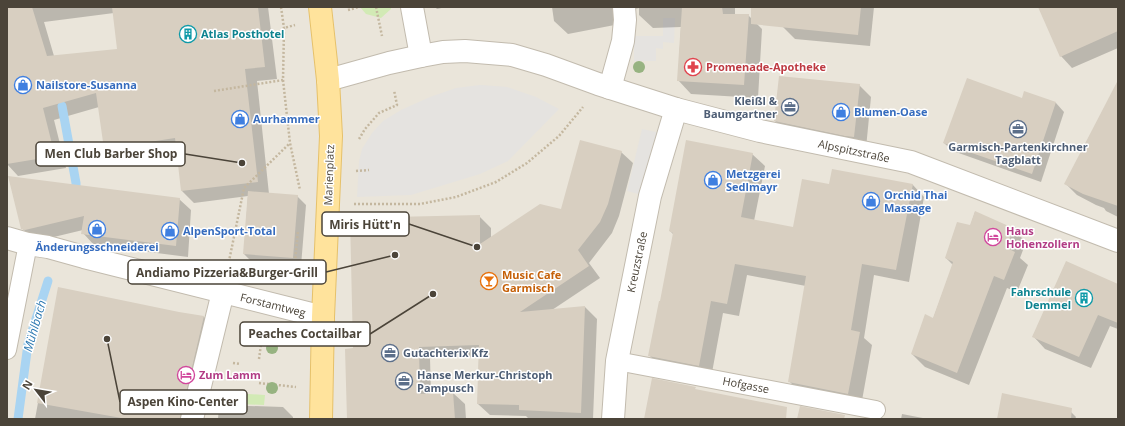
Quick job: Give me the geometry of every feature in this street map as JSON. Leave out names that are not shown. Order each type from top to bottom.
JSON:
[{"type":"main road","name":"Marienplatz","points":[[320,419],[330,136],[328,80],[321,12]]},
{"type":"street","points":[[412,7],[421,56]]},
{"type":"street","points":[[328,80],[389,63],[421,56],[443,52],[465,51],[512,55],[598,83],[623,41],[625,20],[624,7]]},
{"type":"street","name":"Alpspitzstraße","points":[[598,83],[676,109],[760,131],[910,162],[1118,241]]},
{"type":"street","name":"Kreuzstraße","points":[[612,419],[617,361],[650,196],[676,109]]},
{"type":"street","name":"Forstamtweg","points":[[7,238],[323,317]]},
{"type":"street","points":[[192,419],[223,292]]},
{"type":"lane","points":[[7,350],[38,246]]},
{"type":"lane","name":"Hofgasse","points":[[617,361],[876,410]]},
{"type":"path","points":[[281,7],[284,28],[283,80],[290,143],[301,194]]},
{"type":"path","points":[[284,28],[321,12],[359,7]]},
{"type":"path","points":[[214,91],[283,80]]},
{"type":"path","points":[[349,204],[420,204],[456,197],[496,182],[527,163],[559,136],[582,109],[598,83]]},
{"type":"path","points":[[223,292],[244,188],[290,143]]},
{"type":"path","points":[[291,309],[298,226]]},
{"type":"path","points":[[259,383],[322,390]]},
{"type":"shaded area","points":[[7,7],[1118,7],[1118,419],[7,419]]},
{"type":"shaded area","points":[[663,18],[675,18],[674,43],[663,42],[663,49],[656,48],[656,61],[634,61],[634,36],[663,36]]},
{"type":"shaded area","points":[[480,85],[507,87],[536,97],[559,109],[508,161],[480,174],[411,195],[357,197],[359,161],[362,149],[372,133],[383,121],[401,110],[430,97],[456,88]]},
{"type":"shaded area","points":[[642,129],[661,133],[646,196],[627,191]]},
{"type":"green space","points":[[360,7],[391,7],[391,9],[381,18],[366,14]]},
{"type":"green space","points":[[219,392],[265,395],[264,405],[218,403]]},
{"type":"building","points":[[7,7],[32,7],[47,56],[117,49],[112,7],[258,7],[265,67],[245,69],[258,182],[181,191],[175,138],[104,149],[96,93],[43,108],[55,156],[7,164]]},
{"type":"building","points":[[682,7],[722,7],[723,14],[749,14],[744,85],[677,81]]},
{"type":"building","points":[[751,7],[861,7],[858,35],[751,24]]},
{"type":"building","points":[[1038,7],[1118,7],[1118,31],[1060,57]]},
{"type":"building","points":[[779,76],[860,84],[854,137],[774,121]]},
{"type":"building","name":"Garmisch-Partenkirchner Tagblatt","points":[[967,78],[1022,98],[1024,91],[1056,102],[1032,174],[943,143]]},
{"type":"building","points":[[1118,80],[1118,206],[1083,194],[1064,184]]},
{"type":"building","points":[[580,140],[622,151],[608,204],[600,222],[578,250],[589,266],[520,312],[585,306],[581,413],[519,410],[519,405],[477,404],[479,345],[419,347],[420,394],[453,392],[455,419],[347,419],[345,349],[353,348],[350,218],[480,215],[480,244],[540,204],[561,209]]},
{"type":"building","points":[[686,140],[753,153],[741,217],[793,227],[802,179],[829,184],[832,169],[913,184],[896,270],[862,264],[851,330],[860,332],[848,394],[788,382],[806,276],[735,264],[727,304],[711,301],[699,366],[648,356],[673,233],[669,231]]},
{"type":"building","points":[[8,176],[180,198],[176,246],[81,234],[84,216],[25,230],[21,229]]},
{"type":"building","points":[[248,191],[298,195],[293,258],[243,254]]},
{"type":"building","points":[[975,211],[1013,228],[1007,248],[1015,252],[1004,280],[994,276],[957,373],[911,354],[925,314],[933,318],[953,262],[945,258],[957,222],[970,225]]},
{"type":"building","name":"Fahrschule Demmel","points":[[1066,261],[1118,284],[1118,323],[1098,315],[1079,357],[1032,337]]},
{"type":"building","points":[[58,287],[204,316],[180,419],[127,419],[37,403]]},
{"type":"building","points":[[652,378],[696,387],[695,389],[787,407],[786,419],[644,419]]},
{"type":"building","points":[[1002,393],[1072,408],[1071,419],[997,419]]},
{"type":"building","points":[[800,406],[845,415],[844,419],[797,419]]},
{"type":"waterway","name":"Mühlbach","points":[[62,106],[76,183],[76,197]]},
{"type":"waterway","name":"Mühlbach","points":[[18,419],[28,344],[48,281]]},
{"type":"place","name":"Atlas Posthotel","points":[[188,34]]},
{"type":"place","name":"Promenade-Apotheke","points":[[693,67]]},
{"type":"place","name":"Nailstore-Susanna","points":[[23,85]]},
{"type":"place","name":"Kleißl & Baumgartner","points":[[790,107]]},
{"type":"place","name":"Blumen-Oase","points":[[841,112]]},
{"type":"place","name":"Aurhammer","points":[[240,119]]},
{"type":"place","name":"Garmisch-Partenkirchner Tagblatt","points":[[1018,129]]},
{"type":"place","name":"Men Club Barber Shop","points":[[242,163]]},
{"type":"place","name":"Metzgerei Sedlmayr","points":[[713,180]]},
{"type":"place","name":"Orchid Thai Massage","points":[[871,201]]},
{"type":"place","name":"Änderungsschneiderei","points":[[97,229]]},
{"type":"place","name":"AlpenSport-Total","points":[[170,231]]},
{"type":"place","name":"Haus Hohenzollern","points":[[993,237]]},
{"type":"place","name":"Miris Hütt'n","points":[[477,247]]},
{"type":"place","name":"Andiamo Pizzeria&Burger-Grill","points":[[395,255]]},
{"type":"place","name":"Music Cafe Garmisch","points":[[489,281]]},
{"type":"place","name":"Peaches Coctailbar","points":[[433,294]]},
{"type":"place","name":"Fahrschule Demmel","points":[[1084,298]]},
{"type":"place","name":"Aspen Kino-Center","points":[[107,339]]},
{"type":"place","name":"Gutachterix Kfz","points":[[390,353]]},
{"type":"place","name":"Zum Lamm","points":[[186,375]]},
{"type":"place","name":"Hanse Merkur-Christoph Pampusch","points":[[404,381]]}]
